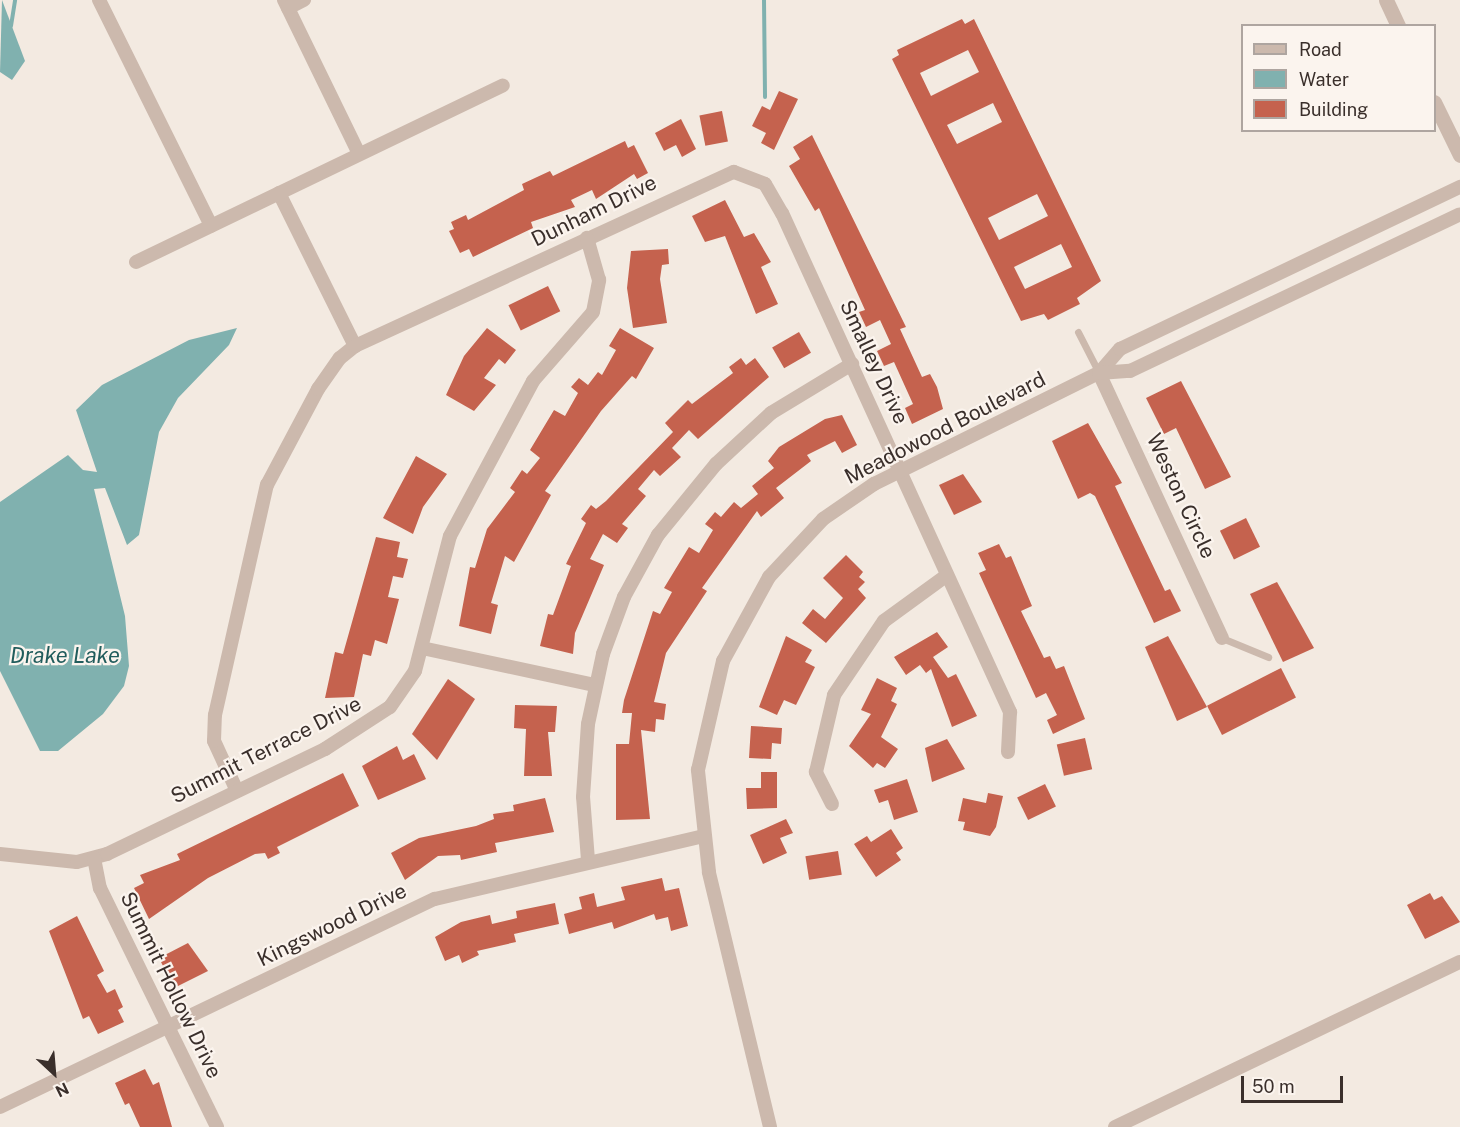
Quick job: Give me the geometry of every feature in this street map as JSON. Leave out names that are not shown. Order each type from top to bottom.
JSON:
[{"type":"street","points":[[99,0],[211,226]]},
{"type":"street","points":[[304,0],[286,4],[359,154]]},
{"type":"street","points":[[1386,0],[1397,24]]},
{"type":"street","points":[[136,262],[503,85]]},
{"type":"street","points":[[1436,106],[1460,155]]},
{"type":"street","name":"Dunham Drive","points":[[355,346],[710,178],[740,172]]},
{"type":"street","name":"Smalley Drive","points":[[740,172],[765,184],[774,198],[901,470],[1010,712],[1008,752]]},
{"type":"street","name":"Meadowood Boulevard","points":[[1099,374],[1120,349],[1460,187]]},
{"type":"street","points":[[237,791],[214,741],[215,715],[267,485],[318,389],[355,346],[279,193]]},
{"type":"street","name":"Meadowood Boulevard","points":[[770,1127],[703,836],[698,770],[708,711],[723,661],[755,596],[794,547],[836,508],[901,470],[1099,374],[1130,371],[1460,214]]},
{"type":"street","name":"Summit Terrace Drive","points":[[0,854],[77,862],[94,858],[237,791],[372,721],[404,689],[422,648],[450,536],[534,381],[593,312],[599,280],[587,238]]},
{"type":"street","points":[[588,860],[584,758],[595,686],[624,597],[688,495],[749,431],[852,364]]},
{"type":"street","name":"Weston Circle","points":[[1099,374],[1222,638]]},
{"type":"street","points":[[832,804],[816,772],[834,695],[884,621],[947,575]]},
{"type":"street","points":[[422,648],[595,686]]},
{"type":"street","name":"Kingswood Drive","points":[[0,1107],[435,899],[588,860],[703,836]]},
{"type":"street","name":"Summit Hollow Drive","points":[[94,858],[100,888],[217,1127]]},
{"type":"street","points":[[1115,1127],[1460,962]]},
{"type":"lane","points":[[1078,332],[1099,374]]},
{"type":"lane","points":[[1222,638],[1268,657]]},
{"type":"water","points":[[2,0],[25,61],[12,80],[0,72]]},
{"type":"water","name":"Drake Lake","points":[[237,328],[229,345],[178,398],[159,432],[139,535],[127,545],[105,488],[94,489],[125,616],[129,666],[124,686],[103,714],[58,751],[40,751],[0,671],[0,502],[68,455],[83,470],[97,472],[76,410],[102,385],[189,340]]},
{"type":"building","points":[[962,19],[965,24],[974,19],[1101,281],[1077,298],[1080,304],[1048,320],[1044,314],[1021,321],[892,59],[899,55],[897,50]],"holes":[[[968,50],[979,72],[931,96],[920,73]],[[993,103],[1002,122],[957,144],[947,125]],[[1037,194],[1048,216],[999,240],[988,218]],[[1061,244],[1072,267],[1025,289],[1014,267]]]},
{"type":"building","points":[[779,91],[798,99],[774,150],[761,143],[766,133],[752,126],[762,106],[770,110]]},
{"type":"building","points":[[722,111],[728,141],[705,146],[699,115]]},
{"type":"building","points":[[681,119],[696,149],[682,157],[676,145],[664,151],[655,133]]},
{"type":"building","points":[[812,135],[906,327],[900,329],[922,377],[930,374],[937,387],[943,409],[912,424],[905,408],[913,404],[894,362],[884,366],[877,351],[891,344],[880,320],[866,327],[859,312],[865,310],[819,208],[815,211],[789,166],[800,159],[793,147]]},
{"type":"building","points":[[625,141],[628,148],[634,145],[648,173],[637,179],[634,174],[596,199],[592,190],[571,200],[575,207],[531,222],[533,228],[473,257],[469,249],[460,253],[449,231],[454,229],[451,222],[466,215],[468,220],[524,190],[522,184],[550,171],[553,176]]},
{"type":"building","points":[[725,200],[744,237],[754,233],[771,262],[761,267],[778,304],[756,314],[725,236],[705,242],[692,216]]},
{"type":"building","points":[[668,249],[669,264],[662,265],[660,279],[667,323],[633,328],[627,288],[631,251]]},
{"type":"building","points":[[548,286],[560,311],[521,330],[508,305]]},
{"type":"building","points":[[487,328],[516,350],[505,364],[499,359],[484,378],[496,385],[474,411],[446,395],[464,356]]},
{"type":"building","points":[[620,328],[654,348],[636,379],[632,376],[601,411],[545,491],[551,495],[514,562],[505,556],[491,603],[498,605],[491,634],[459,626],[470,567],[475,568],[487,529],[515,492],[510,488],[522,470],[527,474],[540,458],[530,450],[554,410],[565,416],[578,393],[571,387],[579,378],[588,385],[598,372],[602,375],[616,350],[609,346]]},
{"type":"building","points":[[799,332],[811,353],[784,368],[772,348]]},
{"type":"building","points":[[741,358],[746,365],[755,358],[769,377],[698,439],[689,430],[672,448],[681,457],[660,476],[654,470],[638,489],[646,496],[622,524],[628,528],[617,543],[603,534],[590,559],[604,565],[575,633],[573,654],[540,646],[548,614],[553,615],[571,566],[566,564],[586,523],[581,519],[591,505],[596,509],[606,501],[673,432],[665,423],[688,400],[692,404],[733,373],[729,367]]},
{"type":"building","points":[[1181,381],[1231,477],[1205,489],[1176,428],[1164,434],[1146,398]]},
{"type":"building","points":[[842,415],[857,445],[842,453],[835,441],[807,455],[811,461],[776,488],[784,498],[761,517],[757,511],[702,588],[707,591],[666,653],[654,702],[666,704],[664,720],[656,719],[655,732],[641,730],[650,819],[616,820],[616,744],[629,744],[632,713],[622,713],[624,700],[653,611],[660,614],[672,592],[664,588],[689,547],[699,553],[713,530],[705,524],[715,512],[721,517],[734,502],[741,508],[758,494],[752,486],[774,468],[768,461],[779,447],[825,419]]},
{"type":"building","points":[[1088,423],[1122,483],[1115,486],[1165,591],[1170,589],[1181,611],[1154,623],[1095,496],[1090,493],[1078,499],[1052,441]]},
{"type":"building","points":[[416,456],[447,474],[423,507],[413,534],[383,518]]},
{"type":"building","points":[[963,474],[982,502],[954,515],[939,485]]},
{"type":"building","points":[[1246,518],[1260,547],[1234,559],[1220,531]]},
{"type":"building","points":[[376,537],[400,542],[397,557],[408,559],[403,578],[393,576],[388,597],[399,599],[387,644],[375,640],[371,656],[363,654],[354,697],[325,698],[335,652],[343,654]]},
{"type":"building","points":[[999,544],[1006,558],[1011,556],[1032,606],[1021,611],[1044,658],[1050,656],[1056,669],[1064,666],[1085,719],[1053,734],[1047,720],[1057,715],[1046,693],[1036,698],[979,573],[986,570],[978,553]]},
{"type":"building","points":[[846,555],[863,572],[859,577],[865,582],[858,589],[866,598],[826,643],[802,623],[813,609],[825,619],[843,598],[823,578]]},
{"type":"building","points":[[1277,582],[1314,648],[1283,662],[1250,594]]},
{"type":"building","points":[[937,632],[948,647],[933,657],[948,678],[956,674],[977,716],[952,727],[931,669],[926,673],[920,665],[906,675],[894,657]]},
{"type":"building","points":[[786,636],[812,650],[805,662],[815,667],[796,705],[784,700],[777,715],[759,707]]},
{"type":"building","points":[[1168,636],[1207,707],[1177,721],[1145,647]]},
{"type":"building","points":[[1281,668],[1296,697],[1222,735],[1207,706]]},
{"type":"building","points":[[877,678],[897,688],[891,701],[897,704],[881,737],[898,749],[885,768],[877,763],[873,768],[849,746],[871,714],[861,710]]},
{"type":"building","points":[[448,679],[475,699],[437,760],[412,734]]},
{"type":"building","points":[[515,705],[557,706],[555,732],[548,732],[552,776],[524,776],[526,729],[514,728]]},
{"type":"building","points":[[751,726],[782,728],[781,744],[772,743],[771,759],[749,758]]},
{"type":"building","points":[[1085,738],[1092,769],[1064,776],[1057,745]]},
{"type":"building","points":[[947,739],[965,769],[932,782],[925,748]]},
{"type":"building","points":[[397,746],[403,760],[414,754],[426,779],[378,800],[362,766]]},
{"type":"building","points":[[761,772],[777,772],[777,808],[747,809],[746,788],[761,788]]},
{"type":"building","points":[[343,773],[359,806],[277,847],[280,853],[268,859],[265,853],[255,854],[208,878],[149,919],[134,888],[144,883],[140,875],[180,860],[177,854]]},
{"type":"building","points":[[907,779],[918,812],[894,820],[888,800],[879,803],[874,790]]},
{"type":"building","points":[[1045,784],[1056,806],[1028,820],[1017,798]]},
{"type":"building","points":[[988,793],[1003,796],[996,827],[990,836],[963,830],[965,822],[958,821],[963,798],[986,803]]},
{"type":"building","points":[[545,798],[554,832],[495,843],[497,852],[461,860],[460,855],[438,856],[405,880],[391,853],[419,838],[476,826],[494,819],[493,814],[514,811],[513,805]]},
{"type":"building","points":[[786,819],[793,833],[780,838],[787,853],[763,864],[750,835]]},
{"type":"building","points":[[891,829],[903,848],[896,853],[901,860],[876,877],[854,844],[867,836],[871,842]]},
{"type":"building","points":[[838,851],[842,875],[809,880],[805,856]]},
{"type":"building","points":[[662,878],[665,891],[679,888],[688,926],[671,931],[668,917],[656,920],[654,914],[614,929],[612,922],[569,934],[564,914],[582,909],[579,897],[594,893],[597,907],[625,900],[621,887]]},
{"type":"building","points":[[1430,893],[1434,900],[1442,896],[1460,922],[1425,939],[1407,905]]},
{"type":"building","points":[[555,903],[559,924],[514,934],[516,942],[477,951],[479,955],[462,963],[459,955],[445,961],[435,937],[461,922],[490,915],[492,924],[517,918],[516,911]]},
{"type":"building","points":[[77,916],[104,971],[97,975],[107,993],[115,989],[123,1007],[118,1010],[124,1022],[98,1034],[89,1016],[83,1019],[49,931]]},
{"type":"building","points":[[188,943],[208,971],[174,988],[159,958]]},
{"type":"building","points":[[145,1069],[153,1085],[159,1082],[172,1127],[140,1127],[129,1103],[125,1105],[115,1083]]},
{"type":"waterway","points":[[11,26],[15,0]]},
{"type":"waterway","points":[[764,0],[765,97]]}]
